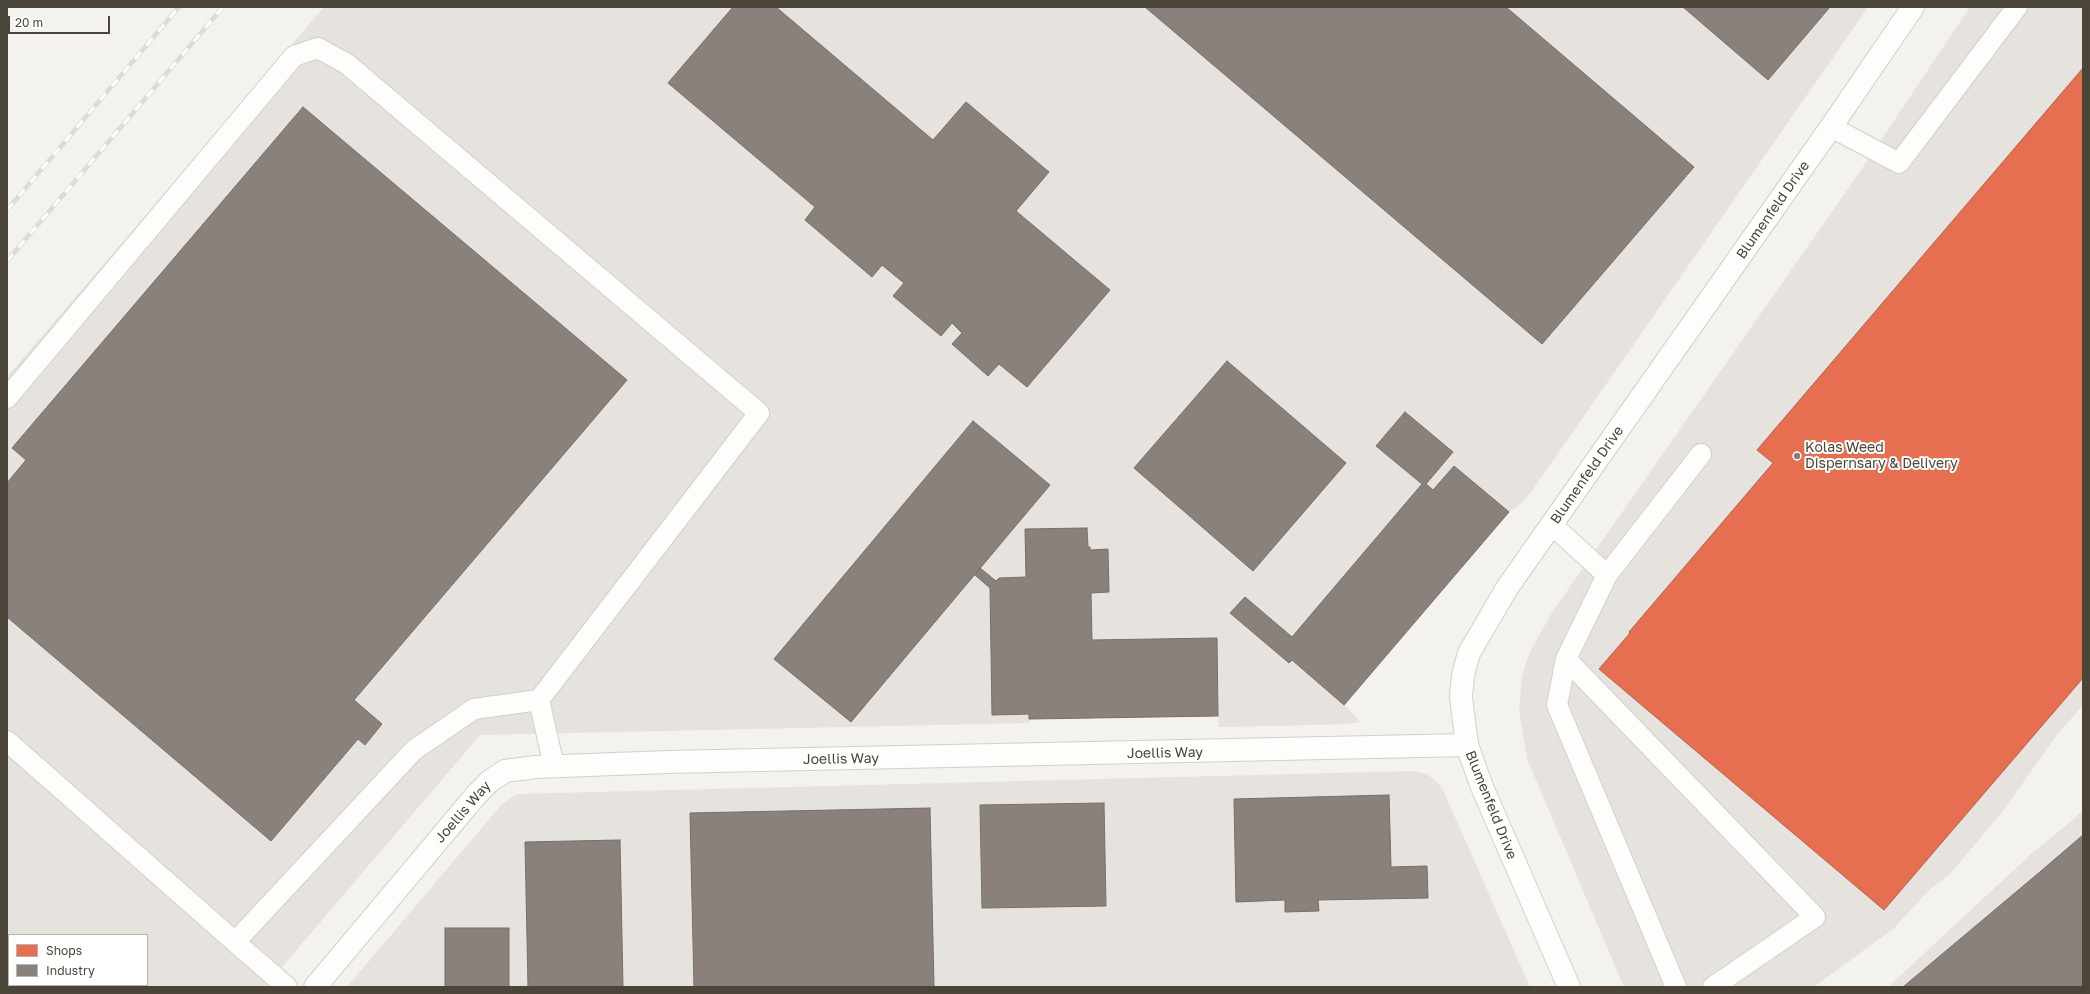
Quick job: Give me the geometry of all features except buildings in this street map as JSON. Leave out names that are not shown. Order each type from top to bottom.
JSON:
[{"type":"street","name":"Blumenfeld Drive","points":[[1569,987],[1482,787],[1466,745],[1461,697],[1462,675],[1469,653],[1507,588],[1831,127],[1913,7]]},
{"type":"street","name":"Joellis Way","points":[[315,987],[490,781],[504,771],[554,766],[1466,745]]},
{"type":"lane","points":[[1831,127],[1899,163],[2017,7]]},
{"type":"lane","points":[[7,398],[294,56],[318,48],[347,64],[759,413],[539,700],[474,709],[414,750],[235,942]]},
{"type":"lane","points":[[1676,987],[1557,705],[1566,660],[1607,575],[1701,454]]},
{"type":"lane","points":[[1552,525],[1607,575]]},
{"type":"lane","points":[[1566,660],[1815,917],[1713,987]]},
{"type":"lane","points":[[539,700],[554,766]]},
{"type":"lane","points":[[7,740],[287,987]]},
{"type":"shaded area","points":[[324,7],[1868,7],[1534,488],[1521,504],[1509,512],[1345,705],[1360,722],[1347,724],[1219,727],[1218,716],[1030,719],[1029,723],[480,735],[265,987],[7,987],[7,377]]},
{"type":"shaded area","points":[[1970,7],[2083,7],[2083,705],[2056,736],[2003,811],[1950,874],[1930,889],[1894,928],[1814,987],[1624,987],[1527,759],[1519,709],[1522,677],[1526,662],[1532,648],[1553,611],[1859,173]]},
{"type":"shaded area","points":[[1235,618],[1289,663],[1292,660],[1344,705],[1360,722],[1347,724],[1219,727],[1217,638]]},
{"type":"shaded area","points":[[774,659],[851,722],[854,726],[715,729]]},
{"type":"shaded area","points":[[1412,771],[1427,774],[1439,784],[1443,790],[1530,987],[347,987],[502,804],[517,794]]},
{"type":"shaded area","points":[[2083,811],[2083,987],[1888,987],[2029,856]]},
{"type":"railway","points":[[7,210],[179,7]]},
{"type":"railway","points":[[7,261],[223,7]]},
{"type":"place","name":"Kolas Weed Dispernsary & Delivery","points":[[1797,456]]}]
